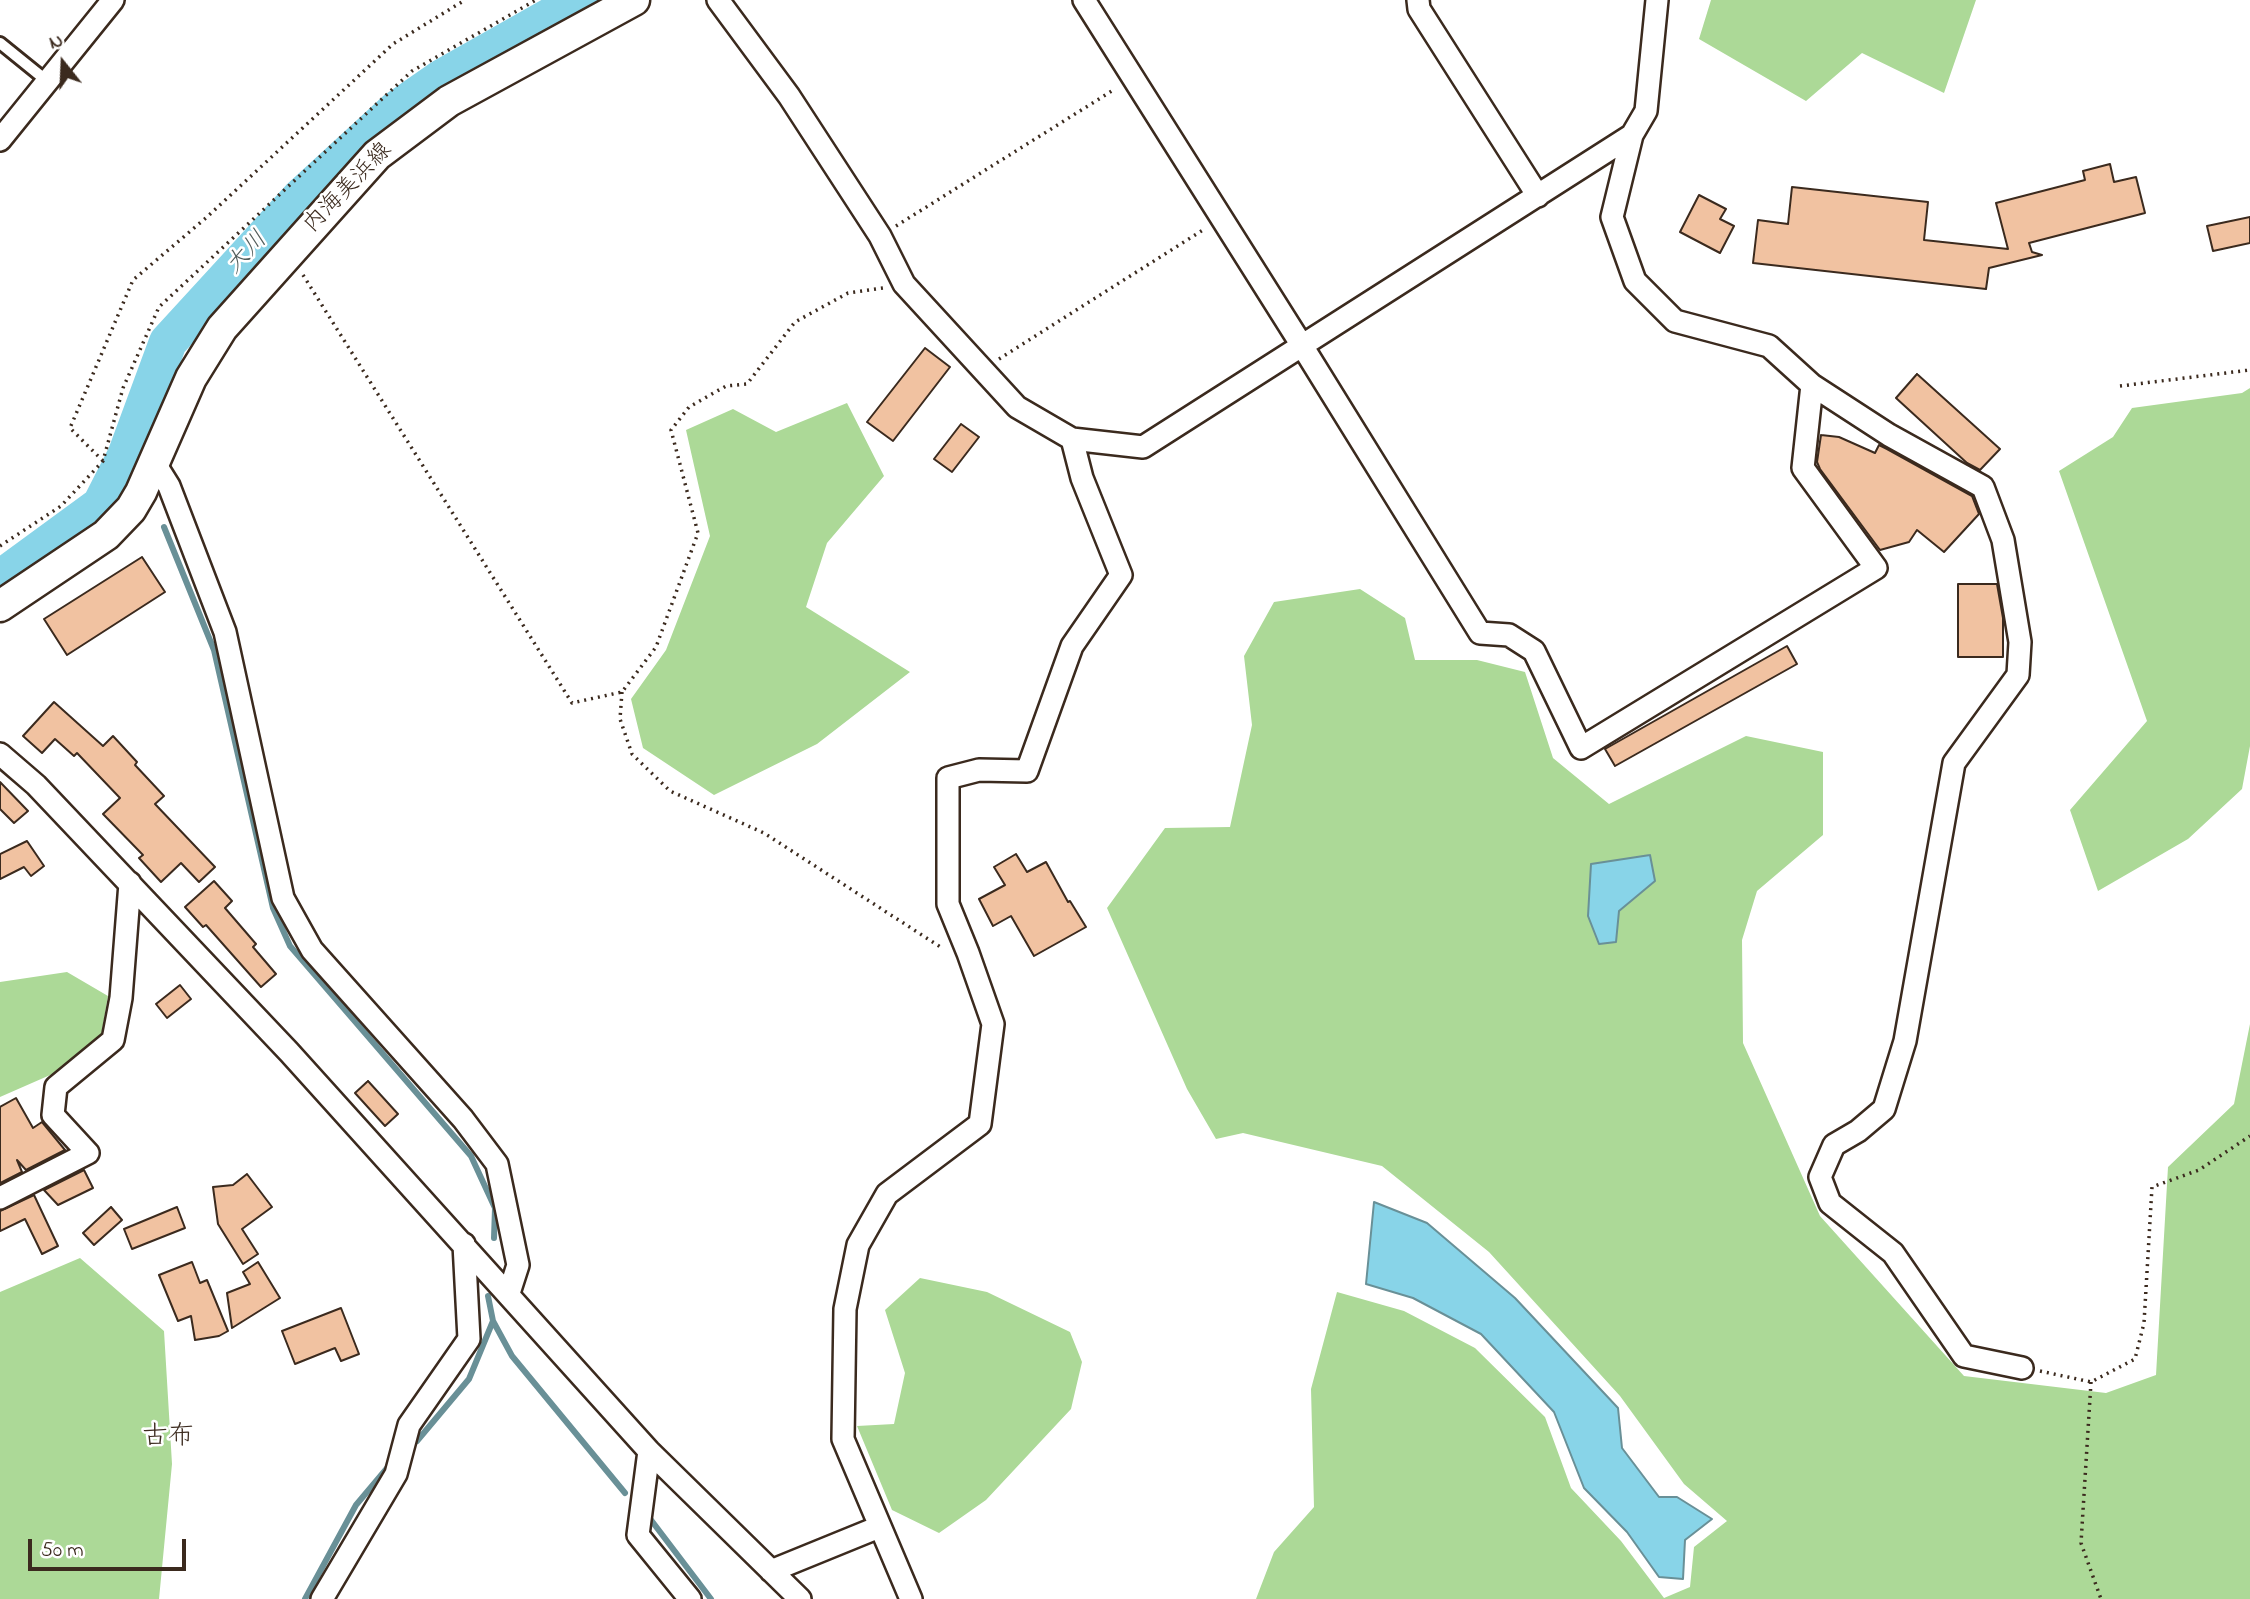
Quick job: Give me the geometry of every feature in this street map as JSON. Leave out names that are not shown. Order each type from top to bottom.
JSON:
[{"type":"main road","name":"内海美浜線","points":[[0,606],[106,535],[131,509],[191,378],[222,328],[377,155],[449,101],[634,0]]},
{"type":"street","points":[[0,140],[113,0]]},
{"type":"street","points":[[718,0],[789,96],[880,236],[904,284],[1017,407],[1072,439],[1143,447],[1632,135]]},
{"type":"street","points":[[1084,0],[1480,633],[1509,635],[1534,652],[1581,748],[1876,568],[1802,468],[1812,385]]},
{"type":"street","points":[[1418,0],[1419,9],[1538,195]]},
{"type":"street","points":[[1657,0],[1646,111],[1632,135],[1612,217],[1635,281],[1675,321],[1769,346],[1812,385],[1889,435],[1983,487],[2003,540],[2020,642],[2018,676],[1954,763],[1905,1041],[1884,1109],[1858,1131],[1833,1145],[1820,1177],[1830,1203],[1893,1253],[1964,1356],[2022,1368]]},
{"type":"street","points":[[911,1599],[843,1439],[845,1309],[858,1245],[887,1194],[980,1124],[993,1024],[948,904],[948,778],[979,770],[1027,771],[1072,646],[1121,575],[1082,478],[1072,439]]},
{"type":"street","points":[[154,462],[169,486],[225,632],[284,898],[312,950],[463,1119],[497,1164],[518,1265],[509,1293]]},
{"type":"street","points":[[0,754],[36,785],[289,1052],[649,1451],[800,1599]]},
{"type":"street","points":[[0,1198],[88,1153],[53,1115],[56,1087],[113,1040],[121,998],[130,883]]},
{"type":"street","points":[[322,1599],[396,1474],[409,1425],[469,1339],[464,1244]]},
{"type":"street","points":[[649,1451],[638,1535],[690,1599]]},
{"type":"street","points":[[771,1571],[879,1528]]},
{"type":"lane","points":[[0,43],[47,81]]},
{"type":"path","points":[[103,461],[70,428],[133,280],[207,217],[393,44],[465,0]]},
{"type":"path","points":[[0,547],[61,506],[103,461],[123,388],[159,307],[412,71],[536,0]]},
{"type":"path","points":[[880,236],[1133,78]]},
{"type":"path","points":[[983,370],[1222,218]]},
{"type":"path","points":[[289,252],[572,703],[622,692]]},
{"type":"path","points":[[904,284],[848,293],[795,323],[747,383],[726,386],[689,407],[671,429],[698,533],[656,647],[622,692],[620,719],[632,754],[670,791],[764,833],[952,955],[968,953]]},
{"type":"path","points":[[2120,386],[2250,370]]},
{"type":"path","points":[[2022,1368],[2091,1382],[2135,1359],[2144,1323],[2152,1187],[2199,1170],[2250,1136]]},
{"type":"path","points":[[2091,1382],[2081,1543],[2101,1599]]},
{"type":"green space","points":[[1711,0],[1976,0],[1944,93],[1862,53],[1806,101],[1699,39]]},
{"type":"green space","points":[[2250,388],[2250,746],[2242,789],[2188,839],[2098,891],[2070,810],[2147,721],[2059,471],[2113,437],[2132,408],[2242,393]]},
{"type":"green space","points":[[847,403],[884,476],[827,543],[806,607],[910,672],[817,744],[714,795],[643,748],[631,699],[666,650],[710,536],[686,430],[733,409],[776,432]]},
{"type":"green space","points":[[1360,589],[1405,618],[1415,660],[1477,660],[1525,672],[1553,758],[1609,804],[1746,736],[1823,752],[1823,835],[1757,891],[1742,940],[1743,1043],[1820,1216],[1964,1376],[2106,1393],[2156,1375],[2168,1167],[2234,1104],[2250,1024],[2250,1599],[1256,1599],[1274,1552],[1314,1507],[1311,1389],[1337,1292],[1404,1311],[1475,1348],[1545,1417],[1571,1488],[1621,1541],[1664,1598],[1690,1587],[1694,1547],[1727,1521],[1684,1484],[1620,1396],[1489,1252],[1382,1166],[1243,1133],[1216,1139],[1187,1089],[1107,908],[1165,828],[1230,827],[1252,725],[1244,656],[1274,602]]},
{"type":"green space","points":[[67,972],[108,996],[101,1036],[57,1072],[0,1097],[0,982]]},
{"type":"green space","points":[[80,1258],[164,1331],[172,1464],[159,1599],[0,1599],[0,1292]]},
{"type":"green space","points":[[920,1278],[987,1292],[1070,1332],[1082,1362],[1071,1409],[986,1500],[939,1533],[892,1510],[857,1426],[894,1424],[905,1373],[885,1310]]},
{"type":"water","points":[[1650,855],[1655,881],[1619,911],[1616,942],[1599,944],[1588,916],[1591,864]]},
{"type":"water","points":[[1374,1202],[1427,1223],[1515,1298],[1618,1408],[1622,1448],[1659,1497],[1677,1497],[1712,1519],[1685,1540],[1683,1579],[1659,1577],[1627,1532],[1584,1488],[1554,1412],[1481,1334],[1413,1298],[1366,1284]]},
{"type":"building","points":[[2110,164],[2114,182],[2136,177],[2145,213],[2029,243],[2032,252],[2042,255],[1989,268],[1986,289],[1753,263],[1758,220],[1788,224],[1792,187],[1928,202],[1924,240],[2008,249],[1996,203],[2085,180],[2083,171]]},
{"type":"building","points":[[1699,195],[1726,209],[1720,219],[1734,226],[1720,253],[1680,232]]},
{"type":"building","points":[[2250,217],[2250,243],[2213,251],[2207,226]]},
{"type":"building","points":[[925,348],[950,367],[893,441],[867,422]]},
{"type":"building","points":[[1917,374],[2000,449],[1980,470],[1967,463],[1896,398]]},
{"type":"building","points":[[961,424],[979,437],[952,472],[934,459]]},
{"type":"building","points":[[1821,435],[1839,437],[1875,453],[1879,445],[1972,496],[1979,514],[1944,552],[1917,530],[1909,542],[1880,550],[1820,469],[1817,462]]},
{"type":"building","points":[[142,557],[165,592],[67,655],[44,619]]},
{"type":"building","points":[[1958,584],[1997,584],[2003,618],[2003,657],[1958,657]]},
{"type":"building","points":[[1787,646],[1797,664],[1615,766],[1605,749]]},
{"type":"building","points":[[54,702],[103,746],[113,736],[137,762],[135,765],[164,796],[155,804],[215,867],[199,882],[181,863],[161,882],[139,858],[143,855],[103,814],[120,798],[77,753],[74,756],[55,739],[42,753],[23,736]]},
{"type":"building","points":[[0,782],[28,811],[14,823],[0,809]]},
{"type":"building","points":[[27,841],[44,866],[31,876],[24,867],[0,879],[0,854]]},
{"type":"building","points":[[1016,854],[1027,872],[1046,862],[1068,902],[1070,901],[1086,927],[1034,956],[1011,916],[993,926],[979,899],[1005,885],[994,867]]},
{"type":"building","points":[[214,881],[232,901],[225,908],[256,944],[253,947],[276,974],[261,987],[206,925],[203,927],[185,907]]},
{"type":"building","points":[[180,985],[191,999],[167,1018],[156,1004]]},
{"type":"building","points":[[368,1081],[398,1114],[385,1126],[355,1093]]},
{"type":"building","points":[[16,1098],[33,1128],[42,1122],[65,1150],[26,1170],[17,1160],[22,1172],[0,1183],[0,1107]]},
{"type":"building","points":[[84,1170],[93,1188],[58,1205],[44,1190]]},
{"type":"building","points":[[247,1174],[272,1207],[242,1229],[258,1254],[243,1264],[218,1224],[213,1187],[233,1185]]},
{"type":"building","points":[[34,1195],[58,1246],[42,1254],[25,1219],[0,1231],[0,1211]]},
{"type":"building","points":[[111,1207],[122,1220],[94,1245],[83,1233]]},
{"type":"building","points":[[177,1207],[185,1228],[132,1249],[124,1229]]},
{"type":"building","points":[[192,1262],[200,1283],[207,1280],[228,1331],[219,1336],[195,1340],[191,1316],[178,1321],[159,1275]]},
{"type":"building","points":[[258,1262],[280,1298],[232,1328],[227,1293],[250,1284],[243,1272]]},
{"type":"building","points":[[341,1308],[359,1354],[341,1361],[335,1348],[295,1364],[282,1331]]},
{"type":"waterway","name":"大川","points":[[0,579],[101,505],[126,456],[168,342],[300,198],[396,110],[442,78],[580,0]]},
{"type":"waterway","points":[[164,527],[214,650],[273,908],[290,946],[471,1156],[495,1208],[494,1238]]},
{"type":"waterway","points":[[488,1296],[493,1321],[512,1356],[625,1493]]},
{"type":"waterway","points":[[417,1441],[469,1379],[493,1321]]},
{"type":"waterway","points":[[305,1599],[356,1505],[388,1467]]},
{"type":"waterway","points":[[651,1520],[711,1599]]},
{"type":"district","name":"古布","points":[[168,1439]]}]
